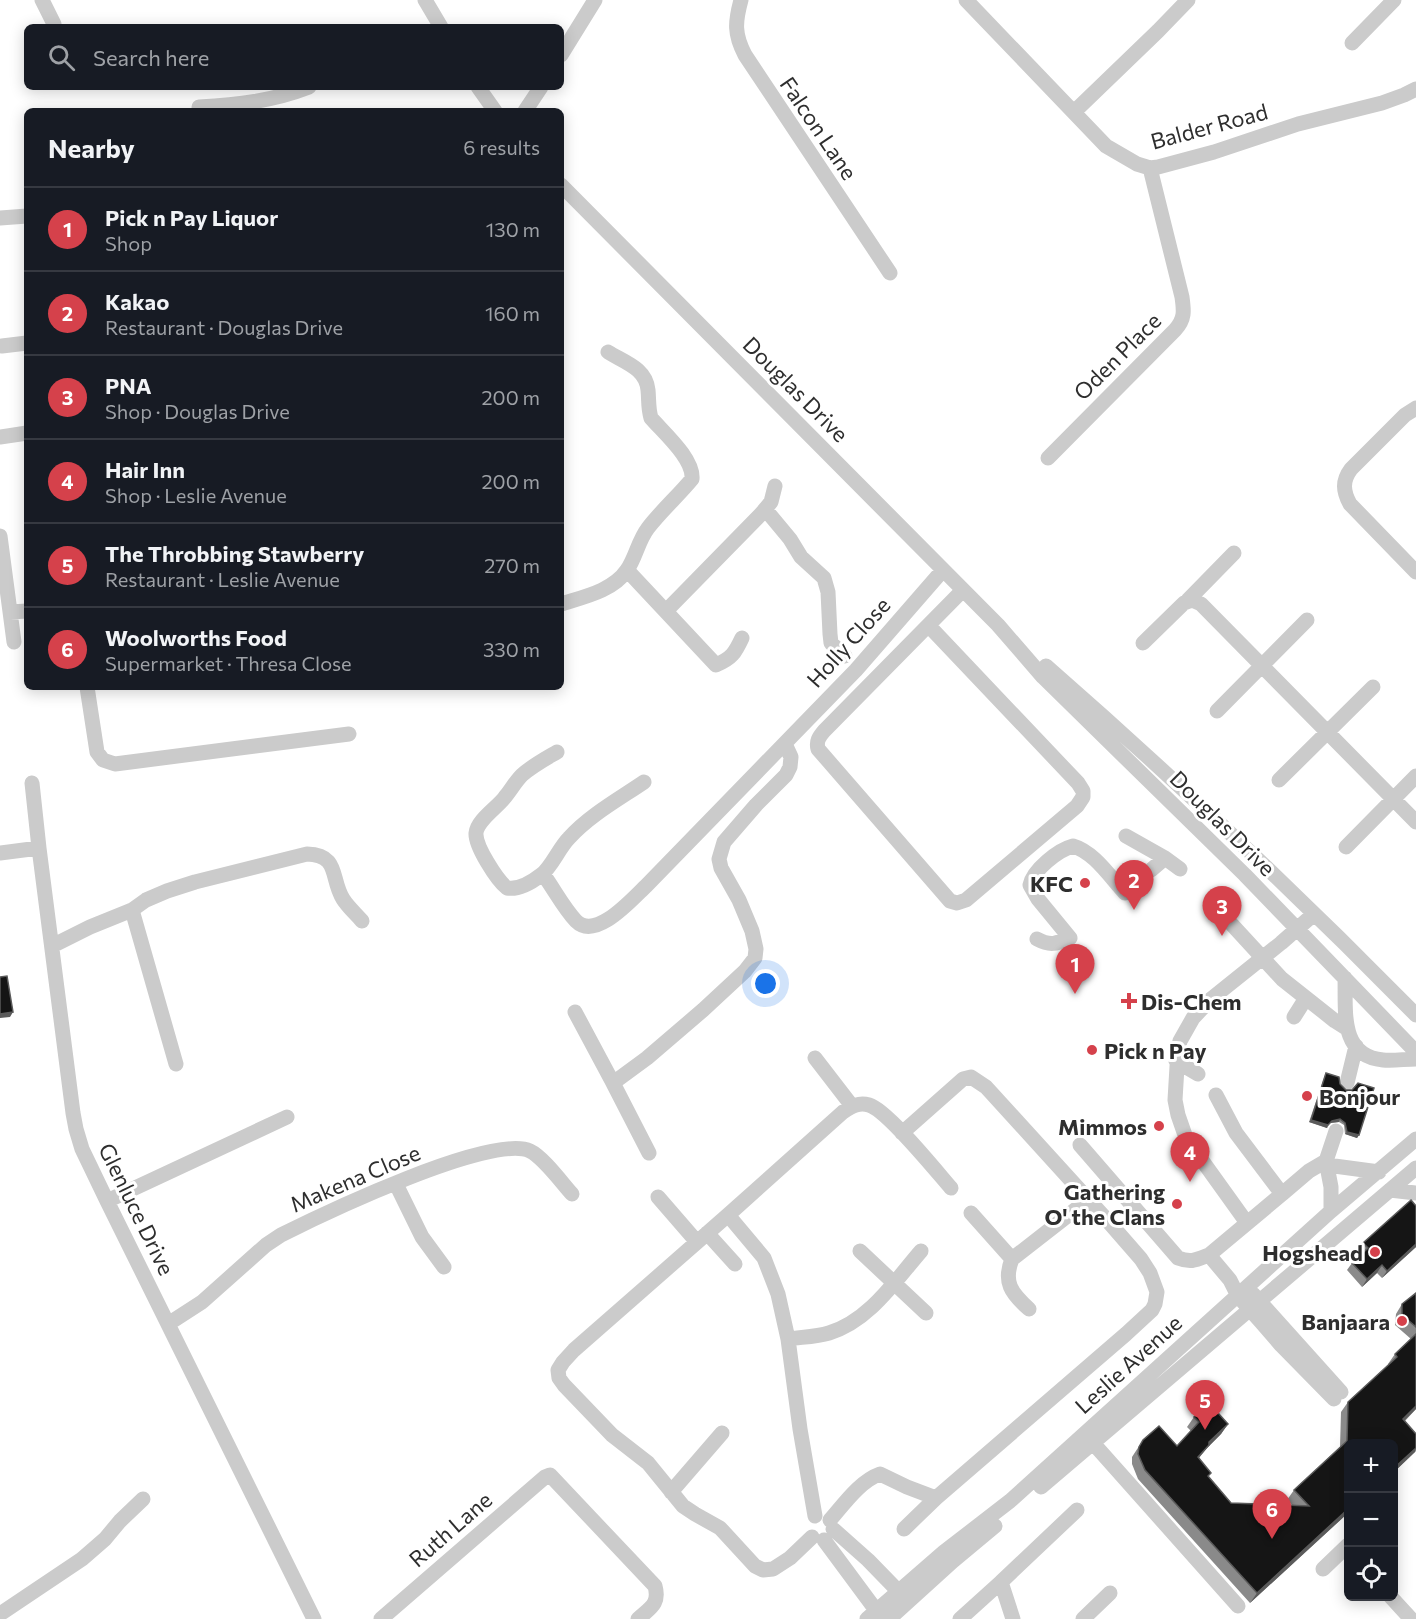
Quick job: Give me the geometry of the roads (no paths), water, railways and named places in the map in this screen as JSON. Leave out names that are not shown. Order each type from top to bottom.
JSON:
[{"type":"street","points":[[42,0],[54,24]]},
{"type":"street","points":[[425,0],[438,24]]},
{"type":"street","points":[[564,50],[595,0]]},
{"type":"street","name":"Falcon Lane","points":[[741,0],[736,18],[736,35],[745,56],[890,273]]},
{"type":"street","name":"Balder Road","points":[[966,0],[1106,146],[1137,164],[1150,168],[1205,154],[1298,124],[1382,103],[1416,89]]},
{"type":"street","points":[[1074,112],[1188,0]]},
{"type":"street","points":[[1352,43],[1394,0]]},
{"type":"street","points":[[199,107],[240,105],[300,90]]},
{"type":"street","points":[[480,90],[493,108]]},
{"type":"street","points":[[527,108],[539,90]]},
{"type":"street","name":"Oden Place","points":[[1048,458],[1182,321],[1184,315],[1182,297],[1150,168]]},
{"type":"street","name":"Douglas Drive","points":[[564,188],[998,625],[1218,821],[1416,1015]]},
{"type":"street","points":[[0,218],[24,216]]},
{"type":"street","points":[[2,346],[24,343]]},
{"type":"street","points":[[564,603],[608,587],[627,570],[648,527],[692,479],[693,472],[688,461],[651,418],[645,379],[639,370],[608,352]]},
{"type":"street","points":[[1416,408],[1405,415],[1351,469],[1346,475],[1344,492],[1350,504],[1416,572]]},
{"type":"street","points":[[0,437],[24,433]]},
{"type":"street","points":[[666,611],[765,509],[771,502],[775,486]]},
{"type":"street","points":[[765,509],[790,539],[801,557],[824,578],[828,592],[831,642],[845,656]]},
{"type":"street","points":[[0,536],[14,642]]},
{"type":"street","points":[[1143,644],[1234,553]]},
{"type":"street","points":[[627,570],[716,665],[726,661],[734,654],[742,638]]},
{"type":"street","name":"Holly Close","points":[[543,874],[578,922],[590,927],[599,925],[633,898],[785,744],[856,670],[943,570]]},
{"type":"street","points":[[928,626],[1053,755],[1078,783],[1083,794],[1082,800],[1068,813],[966,900],[957,903],[950,901],[818,749],[817,743],[824,731],[963,590]]},
{"type":"street","points":[[1188,600],[1201,604],[1416,822]]},
{"type":"street","points":[[10,612],[24,611]]},
{"type":"street","points":[[1217,711],[1308,620]]},
{"type":"street","name":"Douglas Drive","points":[[998,625],[1043,677],[1223,854],[1416,1052]]},
{"type":"street","points":[[1279,780],[1372,687]]},
{"type":"street","points":[[87,690],[97,752],[103,760],[115,764],[350,734]]},
{"type":"street","points":[[613,1083],[647,1058],[703,1010],[746,971],[755,957],[756,949],[752,931],[739,900],[721,868],[719,859],[724,842],[748,813],[786,775],[791,757],[785,744]]},
{"type":"street","points":[[557,752],[519,778],[506,797],[481,822],[476,832],[479,845],[487,861],[498,879],[507,888],[518,889],[543,874],[570,836],[644,782]]},
{"type":"street","points":[[1346,848],[1416,777]]},
{"type":"street","name":"Glenluce Drive","points":[[32,783],[51,946],[76,1129],[82,1149],[314,1619]]},
{"type":"street","points":[[1126,836],[1180,869]]},
{"type":"street","points":[[1037,939],[1051,944],[1070,938],[1038,900],[1030,885],[1034,875],[1059,852],[1073,846],[1079,848],[1095,861],[1125,893]]},
{"type":"street","points":[[0,853],[39,848]]},
{"type":"street","points":[[51,946],[132,910],[146,900],[167,891],[307,854],[316,854],[328,860],[342,898],[362,921]]},
{"type":"street","points":[[1151,870],[1165,858]]},
{"type":"street","points":[[1214,904],[1282,979],[1346,1028]]},
{"type":"street","points":[[132,910],[176,1064]]},
{"type":"street","points":[[1247,1223],[1186,1138],[1175,1100],[1176,1061],[1180,1041],[1193,1018],[1210,999],[1314,914]]},
{"type":"street","points":[[1345,978],[1346,1028],[1356,1047],[1368,1055],[1384,1060],[1416,1059]]},
{"type":"street","points":[[1294,1017],[1306,998]]},
{"type":"street","points":[[575,1012],[650,1153]]},
{"type":"street","points":[[1347,1083],[1356,1047]]},
{"type":"street","points":[[815,1058],[852,1106]]},
{"type":"street","points":[[1176,1061],[1198,1074]]},
{"type":"street","points":[[902,1133],[963,1079],[971,1077],[986,1087],[1141,1259],[1157,1292],[1152,1310],[904,1528]]},
{"type":"street","points":[[1216,1095],[1236,1133],[1282,1194]]},
{"type":"street","points":[[936,1498],[880,1474],[861,1487],[823,1528],[790,1558],[773,1569],[763,1570],[755,1566],[720,1528],[688,1510],[648,1463],[612,1435],[582,1405],[559,1378],[558,1370],[562,1362],[574,1350],[852,1106],[863,1104],[875,1107],[902,1133],[951,1188]]},
{"type":"street","points":[[107,1201],[287,1117]]},
{"type":"street","points":[[1331,1211],[1331,1187],[1326,1163],[1336,1131]]},
{"type":"street","name":"Leslie Avenue","points":[[904,1597],[944,1552],[1010,1501],[1331,1211],[1416,1139]]},
{"type":"street","points":[[1080,1145],[1178,1258],[1187,1262],[1209,1255],[1309,1171],[1326,1163],[1379,1172]]},
{"type":"street","name":"Makena Close","points":[[168,1324],[202,1302],[266,1245],[281,1235],[425,1172],[475,1155],[497,1150],[530,1151],[572,1194]]},
{"type":"street","name":"Leslie Avenue","points":[[879,1617],[961,1554],[1416,1168]]},
{"type":"street","points":[[396,1184],[422,1237],[444,1267]]},
{"type":"street","points":[[1390,1190],[1416,1192]]},
{"type":"street","points":[[658,1197],[702,1238],[735,1264]]},
{"type":"street","points":[[1029,1309],[1017,1299],[1011,1289],[1008,1279],[1012,1259],[1089,1199]]},
{"type":"street","points":[[971,1213],[1012,1259]]},
{"type":"street","points":[[728,1215],[759,1251],[767,1264],[778,1294],[788,1339],[800,1429],[823,1528],[879,1617]]},
{"type":"street","points":[[860,1251],[926,1313]]},
{"type":"street","points":[[788,1339],[824,1335],[844,1327],[880,1299],[921,1251]]},
{"type":"street","points":[[1209,1255],[1254,1305],[1281,1346],[1338,1396]]},
{"type":"street","points":[[671,1492],[722,1433]]},
{"type":"street","points":[[1093,1443],[1238,1606]]},
{"type":"street","name":"Ruth Lane","points":[[381,1619],[544,1477],[550,1475],[655,1586],[657,1596],[654,1604],[638,1619]]},
{"type":"street","points":[[4,1612],[82,1559],[105,1539],[143,1499]]},
{"type":"street","points":[[960,1619],[1077,1510]]},
{"type":"street","points":[[823,1528],[904,1597]]},
{"type":"street","points":[[1323,1569],[1344,1551]]},
{"type":"street","points":[[1000,1582],[1013,1619]]},
{"type":"street","points":[[1083,1619],[1110,1593]]},
{"type":"street","points":[[1395,1601],[1411,1619]]},
{"type":"place","name":"KFC","points":[[1085,883]]},
{"type":"place","name":"Kakao","points":[[1134,910]]},
{"type":"place","name":"PNA","points":[[1222,936]]},
{"type":"place","name":"Pick n Pay Liquor","points":[[1075,994]]},
{"type":"place","name":"Dis-Chem","points":[[1129,1001]]},
{"type":"place","name":"Pick n Pay","points":[[1092,1050]]},
{"type":"place","name":"Bonjour","points":[[1307,1096]]},
{"type":"place","name":"Mimmos","points":[[1159,1126]]},
{"type":"place","name":"Hair Inn","points":[[1190,1182]]},
{"type":"place","name":"Gathering O' the Clans","points":[[1177,1204]]},
{"type":"place","name":"Hogshead","points":[[1375,1252]]},
{"type":"place","name":"Banjaara","points":[[1402,1321]]},
{"type":"place","name":"The Throbbing Stawberry","points":[[1205,1430]]},
{"type":"place","name":"Woolworths Food","points":[[1272,1539]]}]
